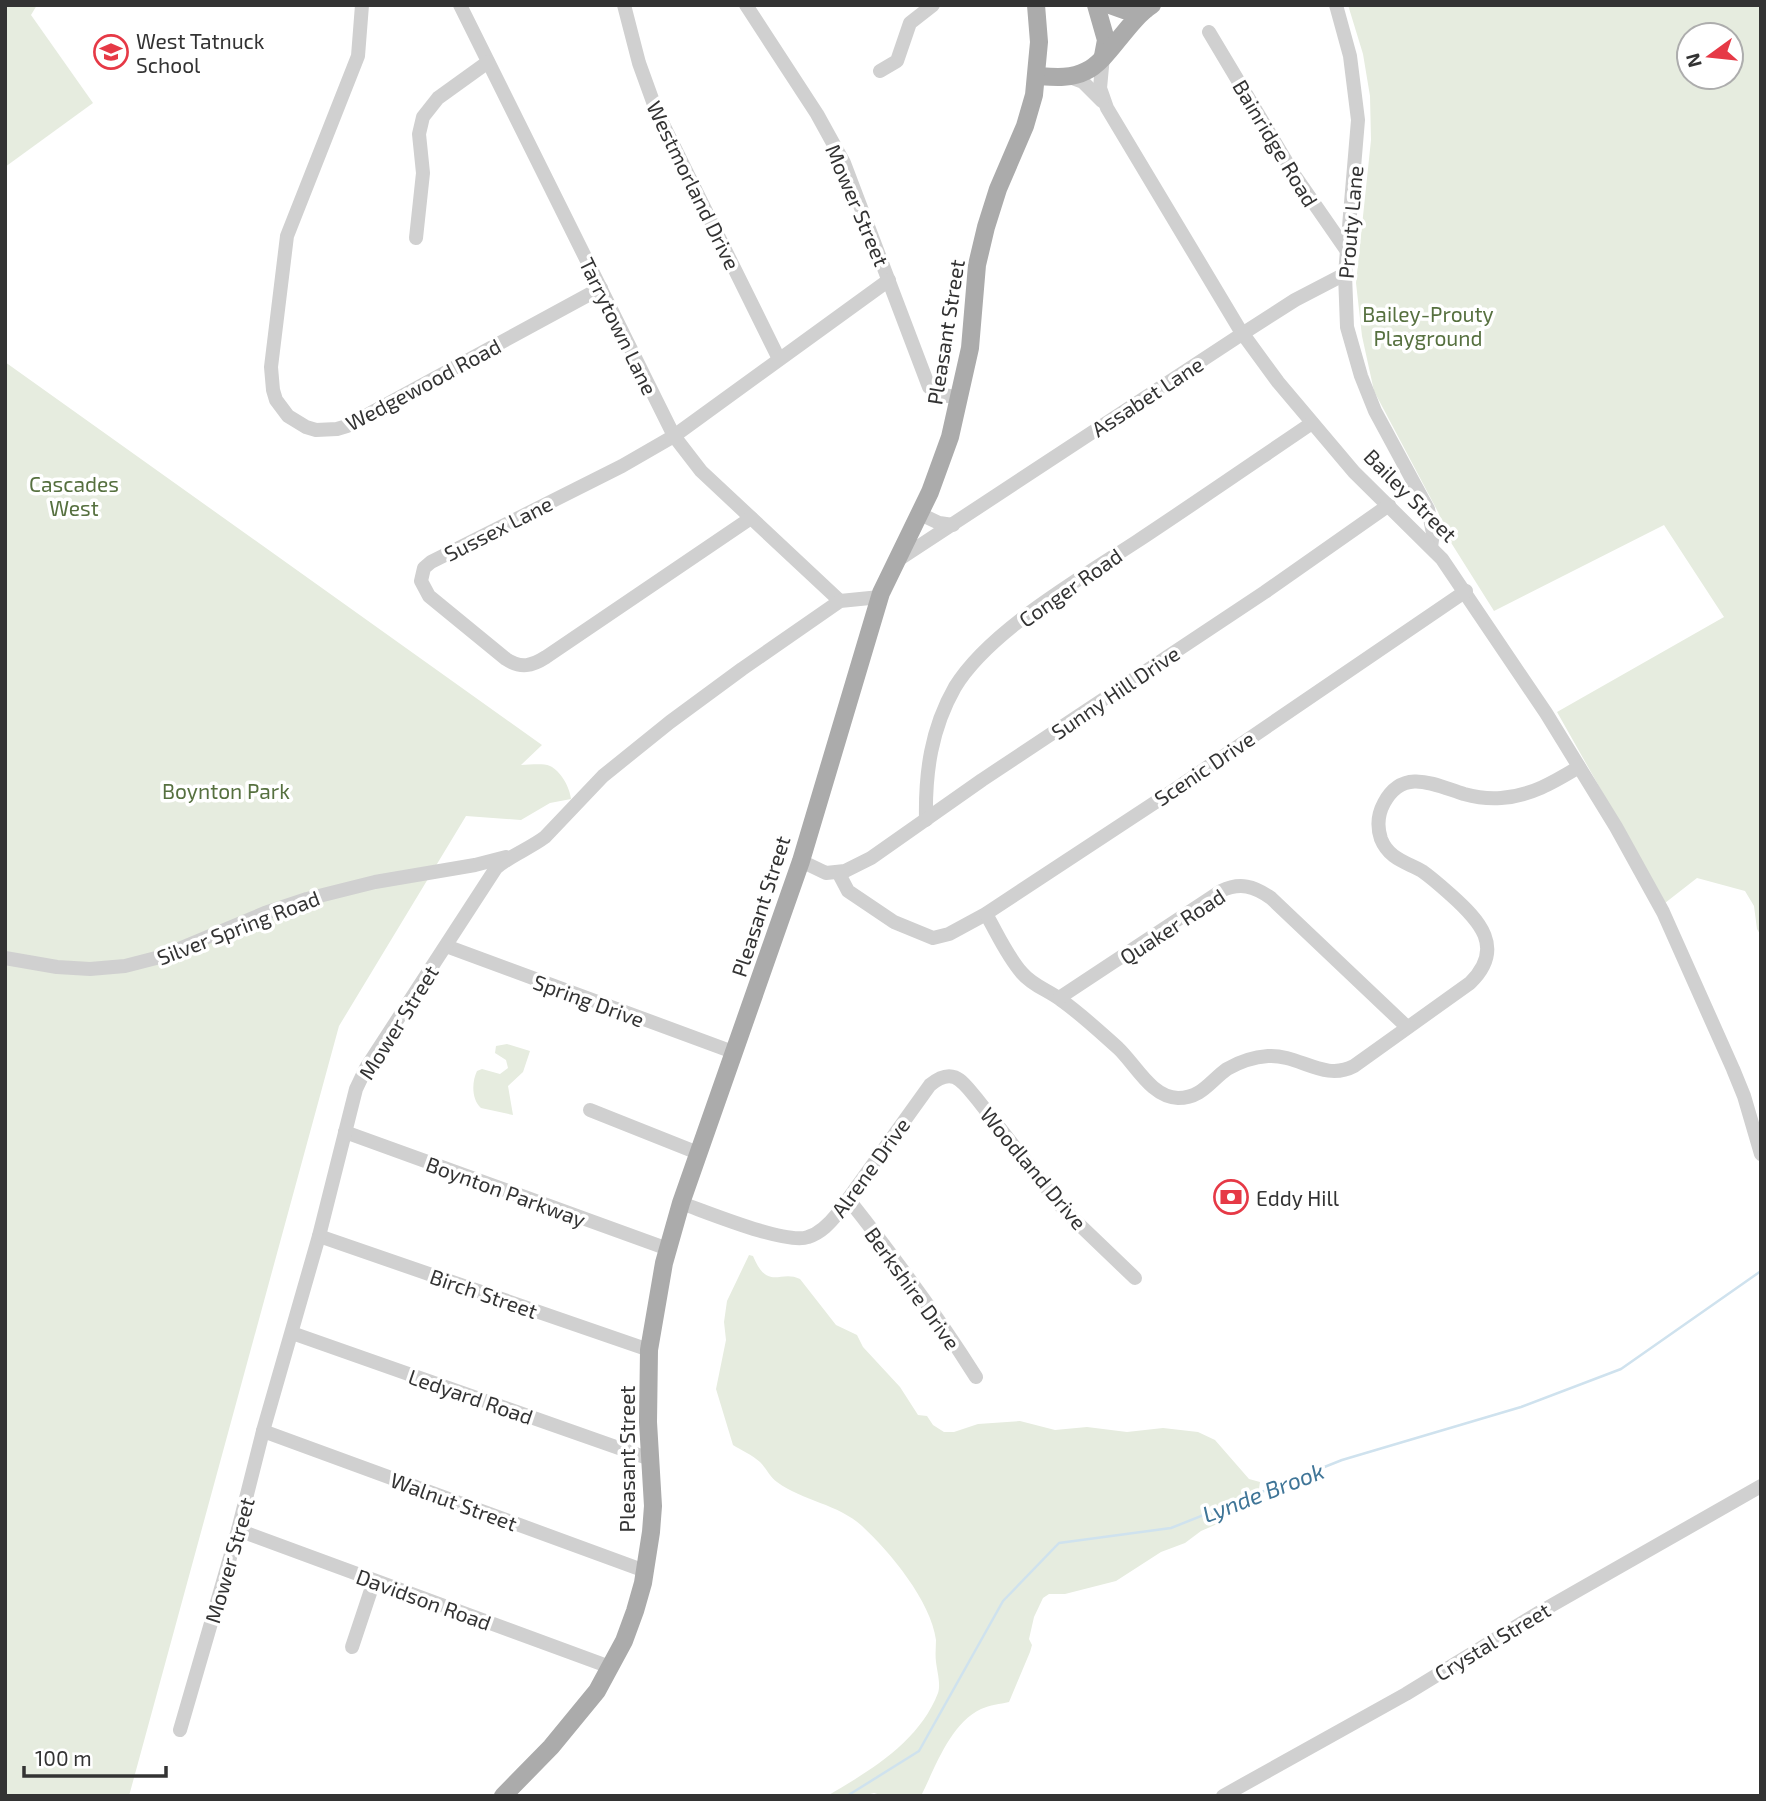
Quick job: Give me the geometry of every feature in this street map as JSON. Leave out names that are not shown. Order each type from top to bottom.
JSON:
[{"type":"main road","name":"Pleasant Street","points":[[503,1796],[579,1715],[597,1691],[624,1641],[635,1611],[645,1571],[653,1506],[648,1411],[649,1350],[668,1250],[698,1153],[801,861],[880,597],[916,520],[950,437],[970,348],[977,265],[986,227],[998,189],[1029,115],[1037,76],[1039,34],[1036,5]]},
{"type":"main road","points":[[1096,5],[1106,40],[1103,56]]},
{"type":"main road","points":[[1110,5],[1124,10],[1149,7]]},
{"type":"main road","points":[[1037,76],[1068,76],[1088,70],[1149,7]]},
{"type":"street","name":"Wedgewood Road","points":[[362,5],[358,56],[287,236],[271,367],[273,390],[281,409],[297,423],[316,430],[346,426],[601,288]]},
{"type":"street","name":"Tarrytown Lane","points":[[460,5],[674,436],[701,471],[840,601]]},
{"type":"street","name":"Westmorland Drive","points":[[624,5],[639,63],[656,110],[779,359]]},
{"type":"street","name":"Mower Street","points":[[746,5],[838,150],[855,188],[930,389],[941,395],[960,398]]},
{"type":"street","points":[[880,71],[897,61],[911,23],[933,5]]},
{"type":"street","name":"Prouty Lane","points":[[1336,5],[1350,57],[1358,120],[1345,274],[1347,327],[1355,358],[1375,411],[1428,509],[1433,533],[1432,547]]},
{"type":"street","name":"Bainridge Road","points":[[1209,32],[1295,176],[1347,251]]},
{"type":"street","name":"Bailey Street","points":[[1103,56],[1100,83],[1105,103]]},
{"type":"street","points":[[416,238],[423,173],[419,134],[423,117],[438,98],[488,62]]},
{"type":"street","name":"Bailey Street","points":[[1068,76],[1083,82],[1105,103],[1242,334],[1354,472],[1432,547],[1465,591],[1579,767],[1643,873],[1671,929],[1734,1069],[1761,1154]]},
{"type":"street","name":"Assabet Lane","points":[[895,562],[1295,300],[1345,274]]},
{"type":"street","name":"Sussex Lane","points":[[751,518],[532,665],[521,666],[511,662],[425,591],[421,582],[422,575],[431,562],[622,466],[674,436],[889,280]]},
{"type":"street","name":"Conger Road","points":[[926,820],[925,788],[932,740],[955,687],[991,644],[1040,606],[1312,423]]},
{"type":"street","name":"Sunny Hill Drive","points":[[838,872],[871,858],[1390,505]]},
{"type":"street","points":[[916,520],[939,523],[948,528]]},
{"type":"street","name":"Scenic Drive","points":[[838,872],[848,891],[894,922],[925,936],[949,934],[986,914],[1174,790],[1465,591]]},
{"type":"street","name":"Mower Street","points":[[180,1730],[319,1236],[356,1089],[366,1068],[496,868],[511,855],[545,837],[603,776],[670,722],[840,601],[880,597]]},
{"type":"street","points":[[986,914],[1024,975],[1039,988],[1059,998],[1124,1054],[1162,1094],[1177,1098],[1199,1094],[1230,1068],[1256,1058],[1286,1057],[1325,1072],[1343,1071],[1354,1066],[1475,978],[1485,960],[1486,939],[1482,926],[1473,915],[1430,877],[1398,860],[1387,850],[1378,823],[1384,803],[1398,787],[1418,781],[1432,782],[1471,796],[1512,797],[1542,788],[1579,767]]},
{"type":"street","name":"Silver Spring Road","points":[[5,958],[57,967],[125,967],[160,957],[265,913],[307,899],[414,874],[475,865],[511,855]]},
{"type":"street","points":[[801,861],[825,873],[838,872]]},
{"type":"street","name":"Quaker Road","points":[[1059,998],[1221,891],[1251,886],[1271,898],[1407,1027]]},
{"type":"street","name":"Spring Drive","points":[[446,946],[733,1052]]},
{"type":"street","name":"Woodland Drive","points":[[930,1085],[944,1076],[953,1076],[962,1082],[1063,1209],[1135,1278]]},
{"type":"street","name":"Alrene Drive","points":[[681,1203],[760,1230],[799,1239],[811,1237],[823,1230],[849,1200],[930,1085]]},
{"type":"street","points":[[590,1110],[698,1153]]},
{"type":"street","name":"Boynton Parkway","points":[[345,1132],[668,1250]]},
{"type":"street","name":"Berkshire Drive","points":[[849,1200],[947,1331],[976,1377]]},
{"type":"street","name":"Birch Street","points":[[319,1236],[649,1350]]},
{"type":"street","name":"Ledyard Road","points":[[292,1333],[650,1459]]},
{"type":"street","name":"Walnut Street","points":[[263,1431],[645,1571]]},
{"type":"street","name":"Crystal Street","points":[[1223,1796],[1406,1694],[1540,1612],[1761,1486]]},
{"type":"street","name":"Davidson Road","points":[[238,1530],[610,1667]]},
{"type":"street","points":[[352,1647],[374,1581]]},
{"type":"green space","points":[[5,5],[37,5],[31,15],[93,103],[5,167]]},
{"type":"green space","name":"Bailey-Prouty Playground","points":[[1348,5],[1761,5],[1761,936],[1757,929],[1754,906],[1745,891],[1697,878],[1665,903],[1557,712],[1724,617],[1664,525],[1494,611],[1450,541],[1438,512],[1374,391],[1362,336],[1356,283],[1371,140],[1370,96],[1363,54]]},
{"type":"green space","name":"Boynton Park","points":[[5,362],[542,745],[521,765],[554,768],[564,780],[571,799],[550,803],[521,820],[466,816],[339,1026],[129,1796],[5,1796]]},
{"type":"green space","points":[[507,1044],[530,1051],[523,1072],[508,1086],[513,1115],[481,1108],[475,1100],[473,1090],[477,1071],[482,1069],[500,1074],[508,1068],[506,1060],[495,1053],[496,1046]]},
{"type":"green space","points":[[749,1255],[753,1256],[759,1267],[769,1276],[800,1279],[836,1325],[857,1335],[863,1347],[900,1387],[918,1415],[927,1416],[933,1425],[944,1432],[954,1432],[978,1424],[1020,1421],[1055,1430],[1087,1427],[1127,1432],[1163,1428],[1198,1432],[1215,1440],[1249,1479],[1260,1482],[1259,1489],[1243,1499],[1222,1522],[1201,1531],[1185,1543],[1161,1552],[1116,1581],[1065,1594],[1049,1594],[1043,1598],[1034,1617],[1029,1639],[1032,1645],[1030,1652],[1009,1702],[981,1709],[961,1725],[945,1747],[921,1796],[884,1796],[874,1793],[861,1796],[827,1796],[892,1754],[919,1726],[939,1689],[936,1640],[926,1609],[908,1578],[862,1526],[842,1513],[787,1488],[775,1480],[757,1459],[733,1445],[716,1389],[726,1340],[724,1322],[727,1301]]},
{"type":"waterway","name":"Lynde Brook","points":[[847,1796],[919,1751],[1003,1601],[1059,1543],[1171,1528],[1342,1460],[1521,1407],[1621,1369],[1761,1271]]},
{"type":"place","name":"West Tatnuck School","points":[[111,52]]},
{"type":"place","name":"Eddy Hill","points":[[1231,1197]]},
{"type":"park label","name":"Cascades West","points":[[74,495]]}]
